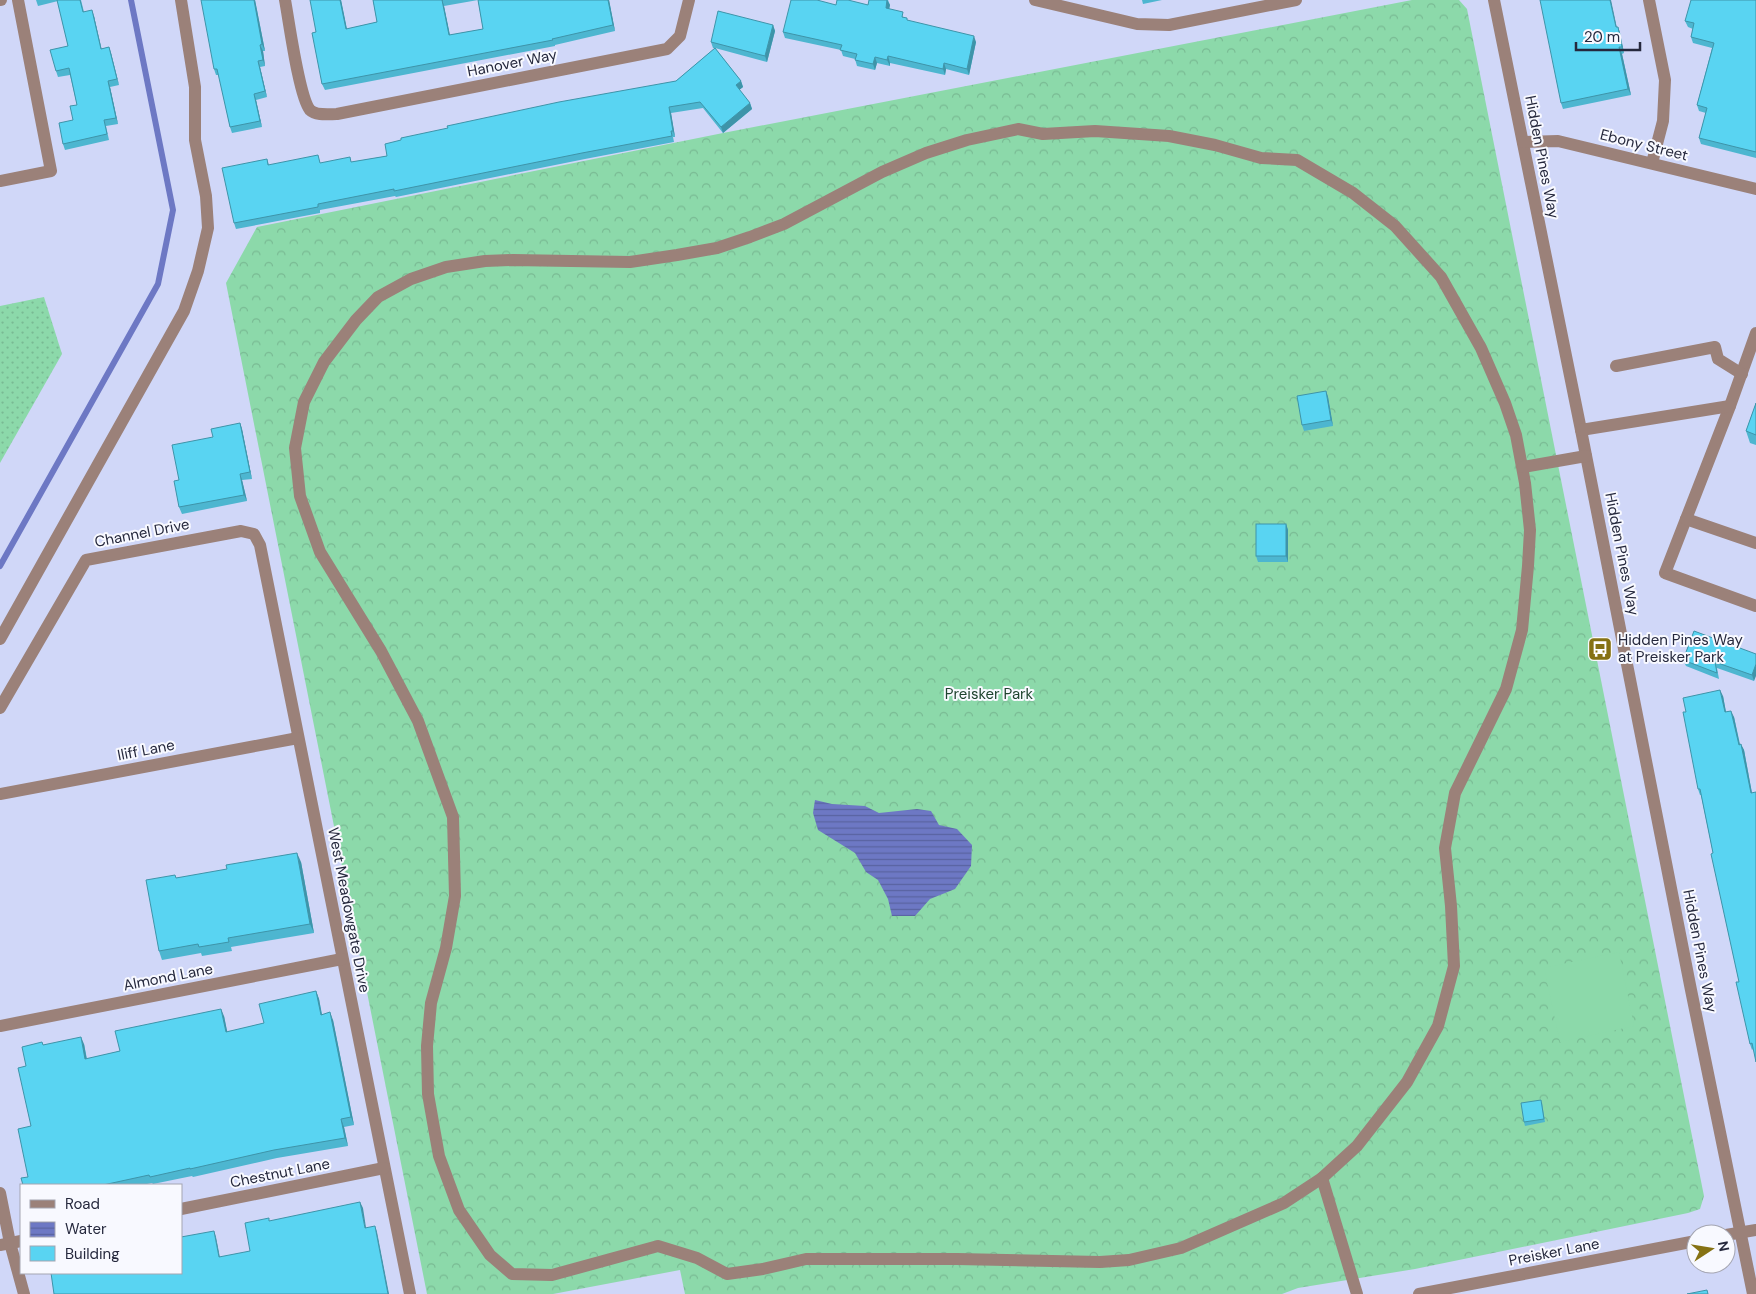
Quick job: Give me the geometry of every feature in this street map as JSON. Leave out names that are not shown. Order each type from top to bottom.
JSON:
[{"type":"street","points":[[0,181],[51,171],[18,0]]},
{"type":"street","points":[[0,638],[184,311],[198,271],[208,228],[207,204],[195,140],[195,87],[181,0]]},
{"type":"street","name":"Hanover Way","points":[[285,0],[302,95],[310,110],[316,114],[337,114],[667,49],[680,36],[689,0]]},
{"type":"street","points":[[1042,1],[1137,24],[1169,26],[1236,6],[1296,0]]},
{"type":"street","name":"Hidden Pines Way","points":[[1494,0],[1691,990],[1754,1294]]},
{"type":"street","points":[[1649,0],[1664,80],[1662,121],[1652,163]]},
{"type":"street","points":[[1018,129],[1043,134],[1095,131],[1169,136],[1215,145],[1261,158],[1296,160],[1353,193],[1395,226],[1441,277],[1481,348],[1505,403],[1516,436],[1523,467],[1530,530],[1528,566],[1522,630],[1506,688],[1455,793],[1445,848],[1451,906],[1454,966],[1438,1026],[1407,1082],[1357,1146],[1322,1178],[1284,1203],[1233,1226],[1181,1248],[1129,1260],[1100,1262],[967,1259],[806,1259],[763,1269],[727,1274],[697,1258],[658,1246],[552,1274],[512,1274],[490,1255],[459,1210],[439,1156],[428,1094],[427,1046],[431,1004],[446,948],[455,896],[453,817],[418,721],[381,651],[320,552],[300,496],[295,448],[304,402],[324,362],[356,320],[378,297],[411,279],[446,267],[485,261],[513,260],[630,262],[677,256],[717,248],[750,237],[806,213],[882,172],[926,153],[967,140],[1018,129]]},
{"type":"street","name":"Ebony Street","points":[[1523,142],[1558,141],[1756,189]]},
{"type":"street","points":[[1756,333],[1730,406],[1665,572],[1756,606]]},
{"type":"street","points":[[1616,366],[1715,347],[1718,359],[1742,374]]},
{"type":"street","points":[[1581,430],[1730,406]]},
{"type":"street","points":[[1523,467],[1586,456]]},
{"type":"street","points":[[1686,519],[1756,543]]},
{"type":"street","name":"Channel Drive","points":[[0,708],[86,560],[241,531],[254,534]]},
{"type":"street","name":"West Meadowgate Drive","points":[[254,534],[260,545],[410,1294]]},
{"type":"street","name":"Iliff Lane","points":[[0,794],[298,738]]},
{"type":"street","name":"Almond Lane","points":[[0,1026],[342,959]]},
{"type":"street","name":"Chestnut Lane","points":[[182,1209],[384,1168]]},
{"type":"street","points":[[1322,1178],[1357,1294]]},
{"type":"street","points":[[0,1193],[10,1243],[24,1294]]},
{"type":"street","points":[[1736,1233],[1756,1230]]},
{"type":"street","name":"Preisker Lane","points":[[1419,1294],[1686,1243]]},
{"type":"green space","name":"Preisker Park","points":[[1412,0],[1459,0],[1467,9],[1704,1196],[1700,1209],[1415,1269],[1298,1288],[1282,1294],[685,1294],[680,1270],[553,1294],[427,1294],[226,283],[257,227],[723,133]]},
{"type":"green space","points":[[44,297],[62,354],[0,463],[0,306]]},
{"type":"green space","points":[[1619,952],[1634,1026],[1560,1042],[1544,968]]},
{"type":"water","points":[[815,800],[832,804],[865,806],[879,813],[917,809],[931,811],[939,825],[957,829],[972,845],[971,866],[955,889],[930,899],[915,916],[892,916],[888,899],[878,880],[866,872],[855,853],[818,830],[813,813]]},
{"type":"building","points":[[57,0],[80,0],[83,12],[92,10],[101,49],[109,47],[117,79],[108,81],[116,118],[104,120],[107,134],[63,144],[59,123],[73,120],[70,106],[77,105],[69,68],[56,71],[50,50],[68,46]]},
{"type":"building","points":[[201,0],[254,0],[262,44],[260,45],[263,60],[258,61],[265,91],[254,94],[260,121],[230,127],[217,69],[214,69]]},
{"type":"building","points":[[310,0],[340,0],[346,29],[377,22],[373,0],[442,0],[449,35],[483,29],[478,0],[608,0],[613,25],[553,40],[322,84],[312,33],[316,32]]},
{"type":"building","points":[[791,0],[817,0],[836,5],[837,0],[848,0],[868,5],[869,0],[887,0],[886,8],[903,12],[902,17],[907,18],[907,20],[974,36],[967,69],[944,63],[943,69],[888,56],[887,60],[875,57],[873,64],[855,60],[857,54],[840,50],[842,45],[783,32]]},
{"type":"building","points":[[1540,0],[1610,0],[1616,27],[1618,27],[1622,47],[1619,47],[1628,89],[1561,103]]},
{"type":"building","points":[[1691,0],[1756,0],[1756,152],[1699,138],[1707,108],[1697,105],[1714,43],[1691,37],[1694,23],[1685,21]]},
{"type":"building","points":[[718,11],[773,25],[765,56],[711,42]]},
{"type":"building","points":[[715,48],[741,81],[736,85],[750,103],[721,127],[700,102],[669,107],[673,131],[671,131],[672,136],[394,191],[394,189],[318,204],[318,207],[234,223],[222,168],[267,159],[268,165],[318,155],[320,163],[350,157],[351,162],[387,156],[385,144],[401,140],[401,138],[448,128],[447,126],[559,102],[676,81]]},
{"type":"building","points":[[1326,391],[1331,420],[1302,425],[1297,396]]},
{"type":"building","points":[[1756,403],[1756,435],[1746,431]]},
{"type":"building","points":[[240,423],[250,472],[240,474],[244,495],[179,507],[174,481],[179,480],[172,445],[213,437],[211,429]]},
{"type":"building","points":[[1256,524],[1286,524],[1286,556],[1256,556]]},
{"type":"building","points":[[1694,631],[1756,654],[1756,664],[1752,675],[1715,662],[1717,673],[1683,660]]},
{"type":"building","points":[[1720,690],[1725,712],[1731,711],[1739,745],[1741,744],[1751,793],[1756,792],[1756,1062],[1736,982],[1739,982],[1683,712],[1686,712],[1683,698]]},
{"type":"building","points":[[297,853],[310,924],[228,938],[229,942],[199,947],[198,944],[159,951],[146,880],[175,875],[176,878],[227,869],[226,865]]},
{"type":"building","points":[[316,991],[321,1015],[330,1012],[351,1117],[341,1119],[345,1138],[274,1150],[190,1169],[108,1184],[23,1184],[21,1178],[28,1177],[18,1129],[31,1126],[18,1068],[26,1066],[22,1047],[42,1042],[43,1045],[81,1037],[85,1059],[120,1051],[115,1031],[221,1009],[226,1032],[264,1023],[259,1004]]},
{"type":"building","points":[[1541,1100],[1544,1119],[1524,1122],[1521,1103]]},
{"type":"building","points":[[360,1202],[365,1228],[375,1226],[388,1294],[54,1294],[51,1274],[182,1274],[182,1237],[214,1231],[219,1257],[250,1251],[245,1223],[269,1218],[269,1221]]},
{"type":"building","points":[[1707,1290],[1708,1294],[1687,1294]]},
{"type":"waterway","points":[[0,566],[158,284],[173,210],[131,0]]},
{"type":"place","name":"Hidden Pines Way at Preisker Park","points":[[1600,649]]}]
